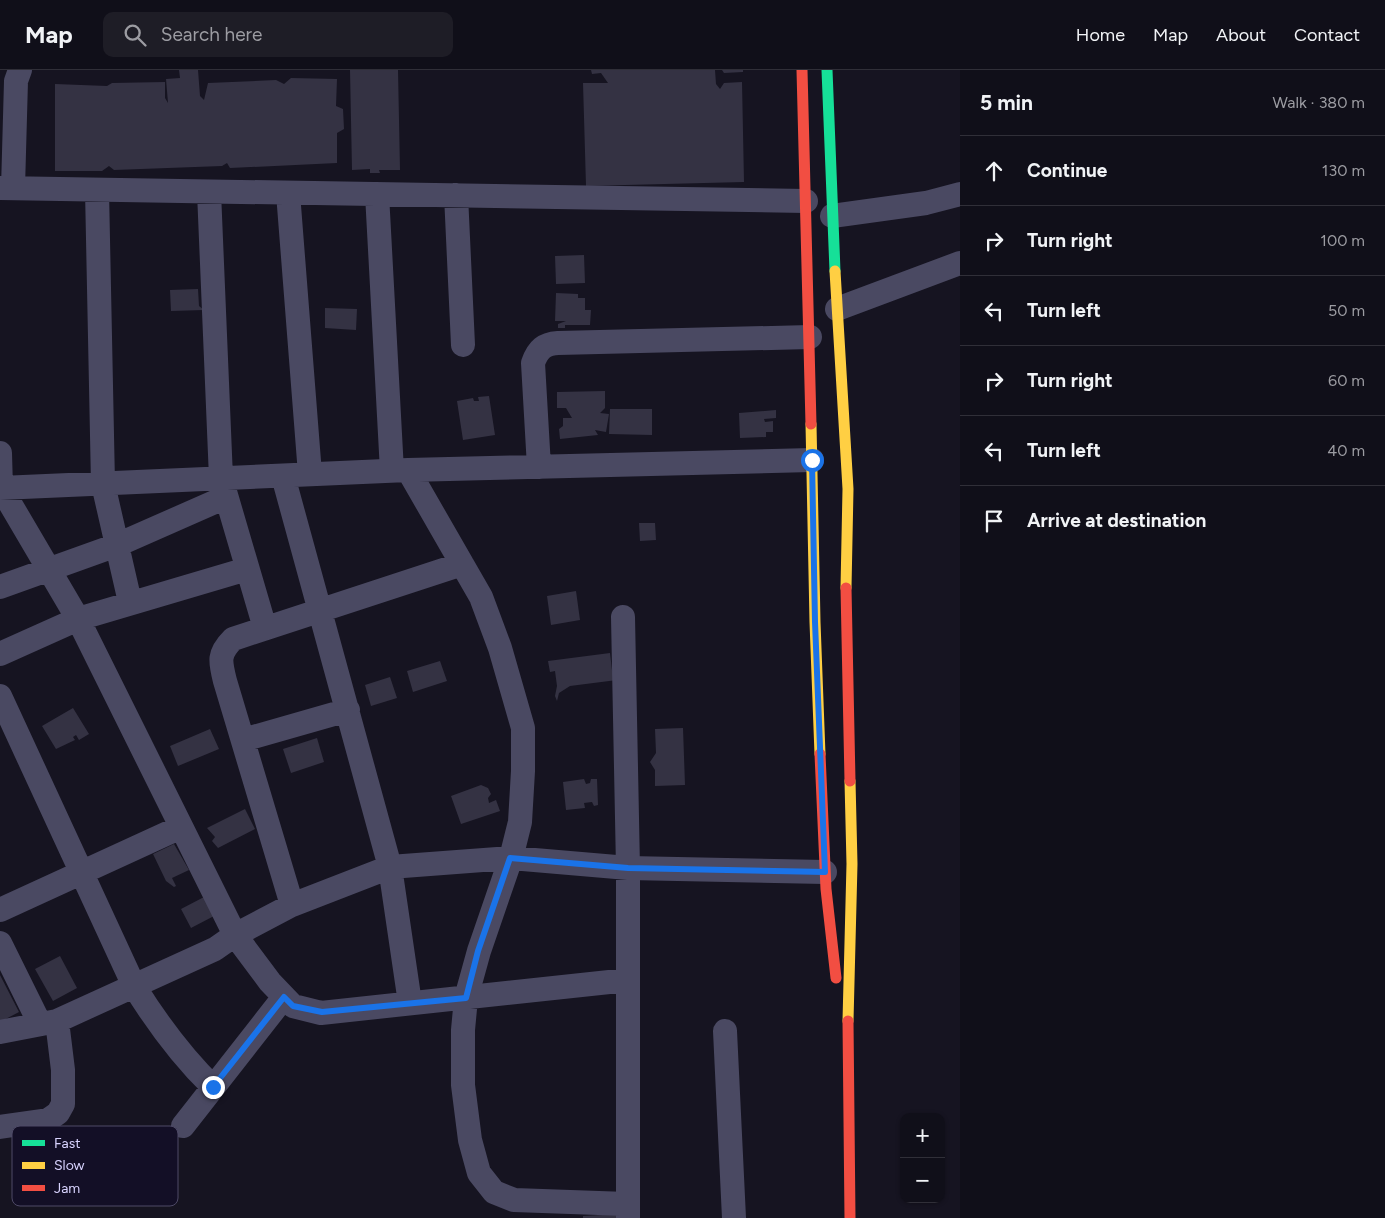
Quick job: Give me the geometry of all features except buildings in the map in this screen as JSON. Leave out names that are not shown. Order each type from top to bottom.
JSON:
[{"type":"main road","points":[[802,70],[810,337],[815,622],[825,872],[830,934],[848,1036]]},
{"type":"main road","points":[[827,70],[833,187],[832,216],[848,489],[846,592],[852,864],[848,1036],[850,1218]]},
{"type":"street","points":[[20,70],[16,81],[7,188],[806,201]]},
{"type":"street","points":[[96,190],[103,484],[130,602]]},
{"type":"street","points":[[210,192],[224,488],[265,628]]},
{"type":"street","points":[[288,193],[310,474]]},
{"type":"street","points":[[377,194],[400,470],[462,564],[481,597],[500,648],[523,728],[520,822],[510,858],[478,951],[466,998],[463,1030],[463,1086],[470,1140],[479,1173],[494,1192],[514,1209],[628,1211],[628,868],[622,616]]},
{"type":"street","points":[[832,216],[926,204],[960,194]]},
{"type":"street","points":[[456,195],[463,346]]},
{"type":"street","points":[[837,309],[960,263]]},
{"type":"street","points":[[539,466],[532,381],[533,362],[537,352],[543,346],[558,343],[810,337]]},
{"type":"street","points":[[0,452],[1,488],[46,568],[78,619],[235,936],[293,1006],[322,1012],[628,980]]},
{"type":"street","points":[[1,488],[103,484],[224,488],[283,476],[310,474],[539,466],[812,460]]},
{"type":"street","points":[[283,476],[390,867],[410,1004]]},
{"type":"street","points":[[0,587],[46,568],[117,545],[224,488]]},
{"type":"street","points":[[292,905],[220,661],[224,648],[233,639],[462,564]]},
{"type":"street","points":[[0,654],[78,619],[130,602],[247,570]]},
{"type":"street","points":[[0,696],[134,986],[159,1026],[189,1064],[213,1087]]},
{"type":"street","points":[[244,740],[348,710]]},
{"type":"street","points":[[0,910],[181,827]]},
{"type":"street","points":[[0,1032],[48,1023],[215,949],[292,905],[390,867],[510,858],[628,868],[825,872]]},
{"type":"street","points":[[0,943],[48,1023],[62,1070],[63,1104],[58,1113],[48,1120],[0,1127]]},
{"type":"street","points":[[183,1126],[284,997]]},
{"type":"street","points":[[725,1031],[734,1218]]},
{"type":"traffic: fast","points":[[827,70],[835,271]]},
{"type":"traffic: slow","points":[[835,271],[848,489],[846,588]]},
{"type":"traffic: slow","points":[[811,424],[820,754]]},
{"type":"traffic: slow","points":[[848,1021],[852,864],[850,781]]},
{"type":"traffic: jam","points":[[802,70],[811,424]]},
{"type":"traffic: jam","points":[[846,588],[850,781]]},
{"type":"traffic: jam","points":[[820,754],[826,889],[836,978]]},
{"type":"traffic: jam","points":[[848,1021],[850,1218]]},
{"type":"route","points":[[213,1087],[284,997],[293,1006],[322,1012],[466,998],[478,951],[510,858],[628,868],[825,872],[815,622],[812,460]]}]
